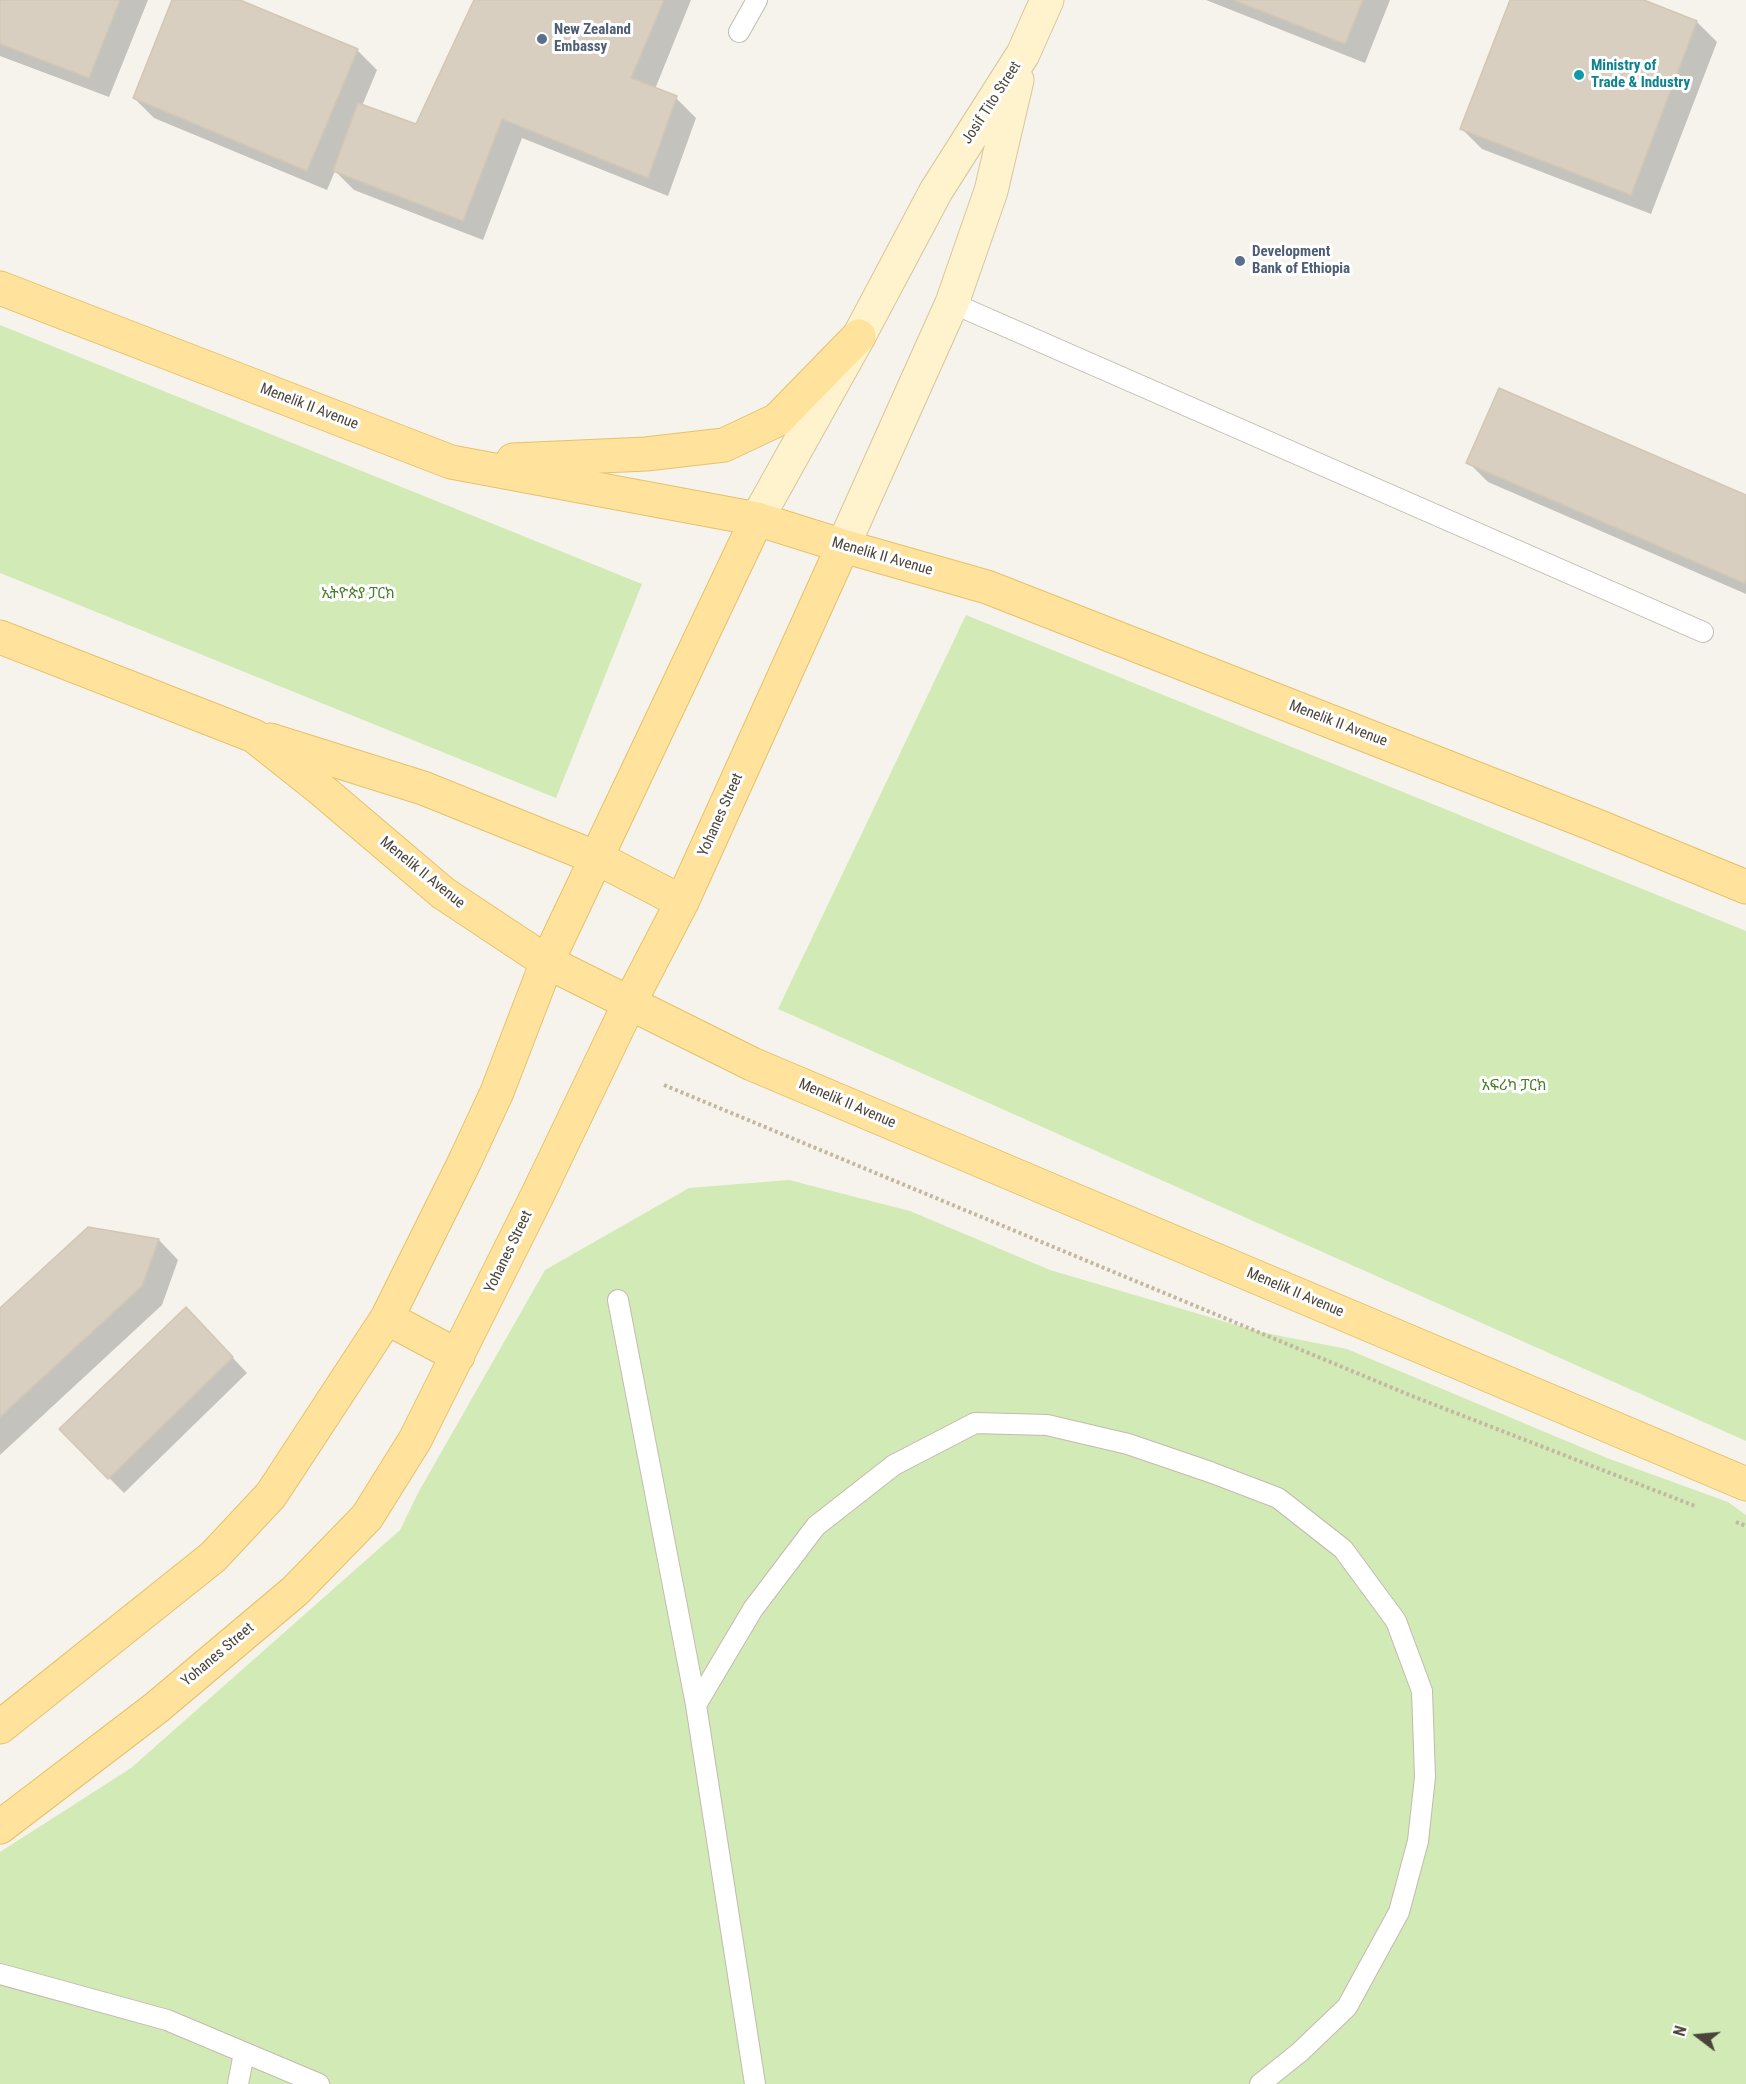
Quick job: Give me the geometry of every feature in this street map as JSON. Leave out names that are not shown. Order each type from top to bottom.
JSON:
[{"type":"main road","points":[[1023,54],[1047,0]]},
{"type":"main road","name":"Josif Tito Street","points":[[843,546],[952,303],[991,191],[1023,54]]},
{"type":"main road","name":"Josif Tito Street","points":[[757,519],[859,336],[936,191],[1023,54]]},
{"type":"main road","name":"Menelik II Avenue","points":[[0,288],[451,462],[757,519],[987,587],[1595,825],[1746,887]]},
{"type":"main road","points":[[451,462],[646,454],[724,445],[777,420],[859,336]]},
{"type":"main road","points":[[0,1727],[213,1557],[271,1495],[387,1318],[497,1092],[547,962],[757,519]]},
{"type":"main road","name":"Yohanes Street","points":[[0,1827],[156,1708],[303,1583],[367,1517],[415,1440],[630,1002],[682,902],[843,546]]},
{"type":"main road","name":"Menelik II Avenue","points":[[0,637],[254,736],[317,786],[443,894],[547,962],[752,1064],[1746,1484]]},
{"type":"main road","points":[[254,736],[423,788],[597,858],[682,902]]},
{"type":"main road","points":[[387,1318],[458,1356]]},
{"type":"lane","points":[[739,32],[757,0]]},
{"type":"lane","points":[[952,303],[1703,632]]},
{"type":"lane","points":[[618,1299],[696,1705],[755,2084]]},
{"type":"lane","points":[[696,1705],[753,1609],[816,1526],[894,1465],[975,1423],[1047,1425],[1128,1444],[1278,1498],[1343,1549],[1396,1621],[1422,1691],[1425,1777],[1418,1841],[1399,1912],[1347,2007],[1300,2052],[1260,2084]]},
{"type":"lane","points":[[0,1974],[167,2020],[319,2084]]},
{"type":"lane","points":[[238,2084],[244,2053]]},
{"type":"path","points":[[664,1085],[1412,1396],[1701,1508]]},
{"type":"path","points":[[1735,1521],[1746,1526]]},
{"type":"green space","name":"ኢትዮጵያ ፓርክ","points":[[0,325],[642,584],[556,798],[0,573]]},
{"type":"green space","name":"አፍሪካ ፓርክ","points":[[966,615],[1746,931],[1746,1441],[778,1009]]},
{"type":"green space","points":[[789,1180],[910,1211],[1050,1270],[1260,1332],[1347,1349],[1607,1458],[1728,1502],[1746,1515],[1746,2084],[0,2084],[0,1852],[131,1768],[400,1530],[418,1493],[545,1270],[689,1188]]},
{"type":"building","points":[[0,0],[120,0],[89,78],[0,44]]},
{"type":"building","points":[[172,0],[240,0],[358,49],[307,171],[133,98]]},
{"type":"building","points":[[474,0],[664,0],[631,78],[677,96],[648,178],[502,119],[463,221],[333,171],[358,103],[416,124]]},
{"type":"building","points":[[1234,0],[1363,0],[1345,44]]},
{"type":"building","name":"Ministry of Trade & Industry","points":[[1510,0],[1644,0],[1697,21],[1631,195],[1460,129]]},
{"type":"building","points":[[1499,388],[1746,495],[1746,579],[1744,583],[1466,463]]},
{"type":"building","points":[[88,1227],[159,1239],[142,1286],[0,1417],[0,1308]]},
{"type":"building","points":[[186,1307],[233,1357],[108,1479],[59,1429]]},
{"type":"place","name":"New Zealand Embassy","points":[[542,39]]},
{"type":"place","name":"Ministry of Trade & Industry","points":[[1579,75]]},
{"type":"place","name":"Development Bank of Ethiopia","points":[[1240,261]]}]
